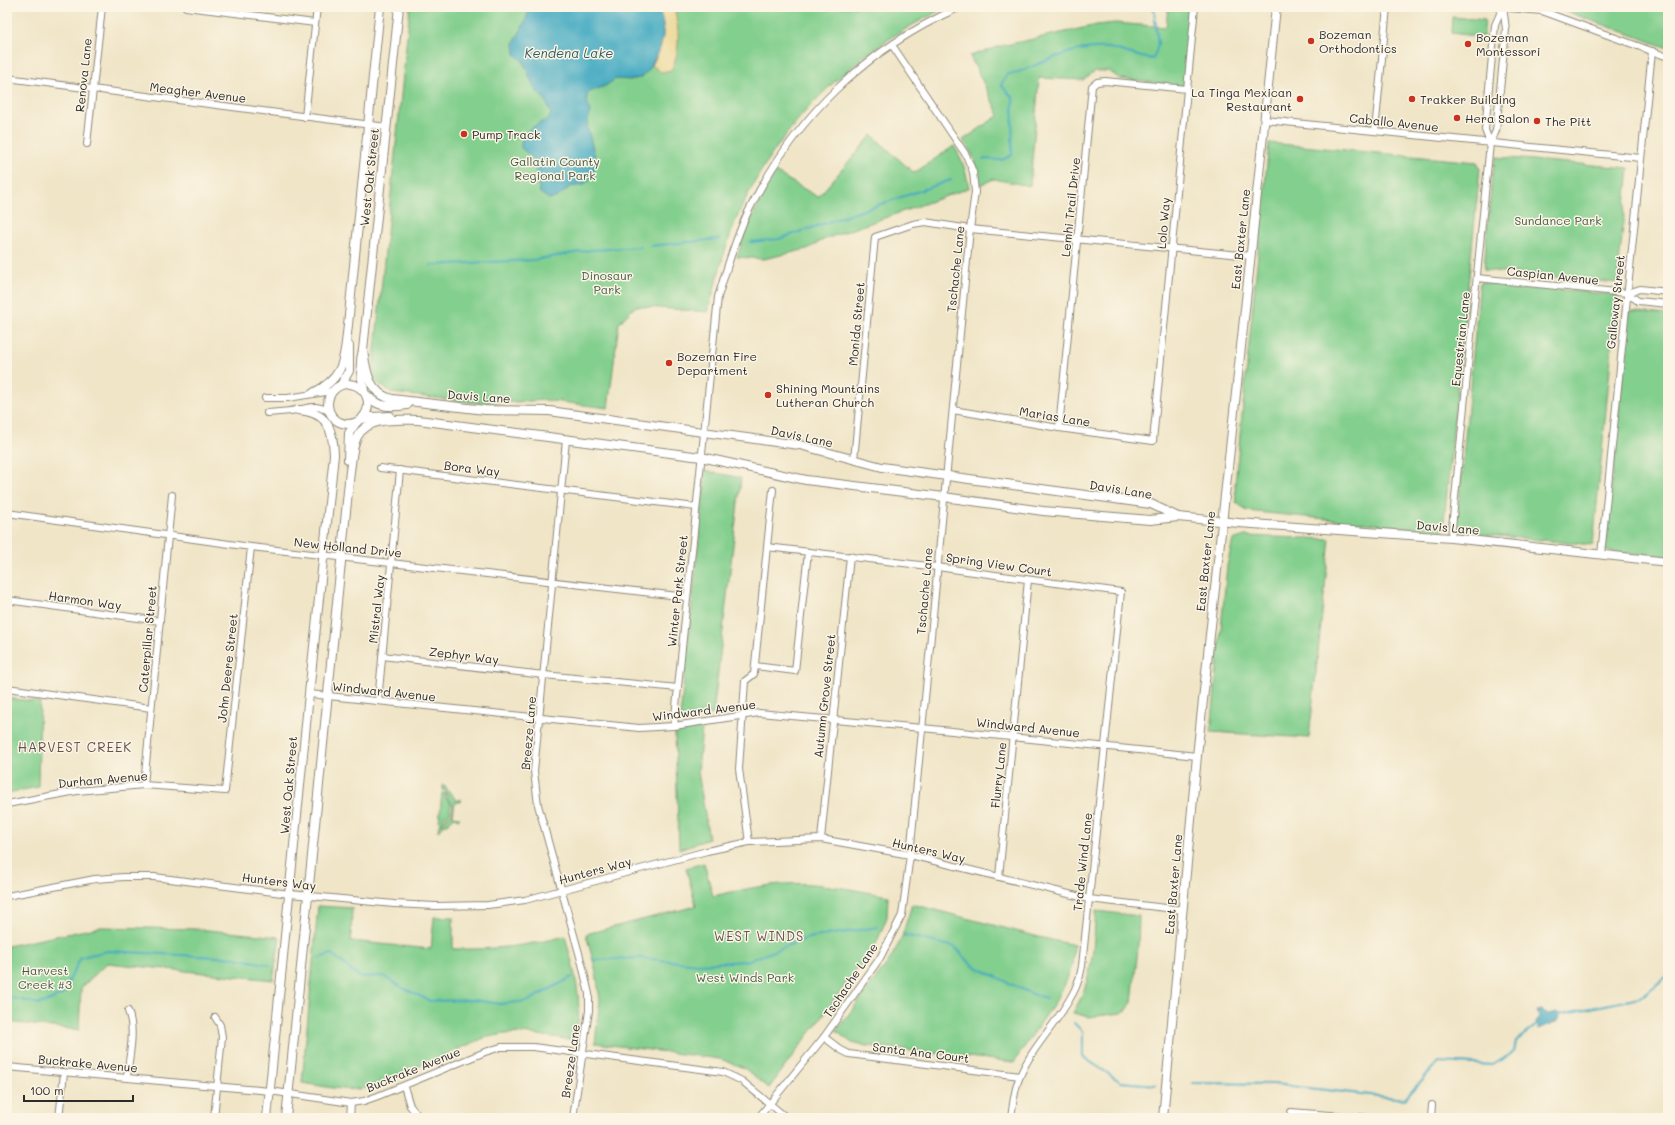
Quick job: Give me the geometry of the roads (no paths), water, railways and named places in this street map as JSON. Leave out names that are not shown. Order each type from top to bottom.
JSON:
[{"type":"main road","name":"West Oak Street","points":[[348,326],[380,7]]},
{"type":"main road","name":"West Oak Street","points":[[363,350],[399,7]]},
{"type":"main road","name":"East Baxter Lane","points":[[1163,1118],[1197,756],[1251,256],[1276,7]]},
{"type":"main road","points":[[341,385],[349,370],[350,352],[348,326]]},
{"type":"main road","points":[[313,393],[331,384],[340,371],[348,326]]},
{"type":"main road","points":[[350,471],[348,456],[350,433],[368,408],[361,363],[363,350]]},
{"type":"main road","points":[[363,350],[367,377],[373,387],[381,394],[389,398],[417,403]]},
{"type":"main road","points":[[334,455],[337,442],[337,433],[328,404],[332,391],[341,385],[351,383],[358,386],[376,404],[384,406],[417,403]]},
{"type":"main road","name":"Davis Lane","points":[[417,403],[485,410],[549,411],[800,445],[882,466],[1151,504],[1178,517]]},
{"type":"main road","points":[[298,410],[316,413],[328,423],[334,441],[334,455]]},
{"type":"main road","points":[[331,414],[344,424],[383,416],[408,417],[418,420]]},
{"type":"main road","points":[[286,1118],[350,471],[357,437],[367,426],[384,421],[418,420]]},
{"type":"main road","name":"Davis Lane","points":[[418,420],[701,458],[806,480],[1043,511],[1150,520],[1178,517],[1222,522],[1451,538],[1668,562]]},
{"type":"main road","name":"West Oak Street","points":[[267,1118],[334,455]]},
{"type":"street","name":"Renova Lane","points":[[87,144],[102,7]]},
{"type":"street","points":[[186,7],[315,23]]},
{"type":"street","points":[[305,117],[317,7]]},
{"type":"street","name":"Winter Park Street","points":[[674,726],[718,297],[739,234],[765,181],[785,149],[804,123],[837,88],[867,62],[892,45],[960,7]]},
{"type":"street","name":"Lolo Way","points":[[1153,441],[1195,7]]},
{"type":"street","points":[[1375,131],[1388,7]]},
{"type":"street","points":[[1501,7],[1542,11],[1668,57]]},
{"type":"street","name":"Equestrian Lane","points":[[1490,143],[1485,130],[1486,115],[1495,25],[1501,7]]},
{"type":"street","name":"Equestrian Lane","points":[[1451,538],[1490,143],[1496,131],[1506,29],[1501,7]]},
{"type":"street","name":"Tschache Lane","points":[[758,1118],[824,1037],[880,958],[902,915],[910,856],[970,229],[975,192],[973,172],[966,155],[892,45]]},
{"type":"street","name":"Galloway Street","points":[[1601,555],[1652,51]]},
{"type":"street","name":"Meagher Avenue","points":[[7,78],[387,127]]},
{"type":"street","name":"Lemhi Trail Drive","points":[[1059,428],[1092,86],[1097,82],[1105,81],[1187,89]]},
{"type":"street","name":"Caballo Avenue","points":[[1265,120],[1641,158]]},
{"type":"street","name":"Monida Street","points":[[854,460],[875,237],[913,224],[925,222],[970,229]]},
{"type":"street","points":[[970,229],[1251,256]]},
{"type":"street","name":"Caspian Avenue","points":[[1477,278],[1627,293],[1640,289],[1668,292]]},
{"type":"street","name":"Caspian Avenue","points":[[1627,293],[1638,301],[1668,304]]},
{"type":"street","points":[[265,398],[288,398],[332,391]]},
{"type":"street","points":[[267,413],[298,410],[304,407],[317,406],[331,414]]},
{"type":"street","name":"Marias Lane","points":[[953,410],[1059,428],[1153,441]]},
{"type":"street","name":"Breeze Lane","points":[[566,440],[534,771],[538,805],[589,994],[583,1053],[573,1118]]},
{"type":"street","name":"Bora Way","points":[[380,468],[696,507]]},
{"type":"street","name":"Mistral Way","points":[[378,701],[400,470]]},
{"type":"street","points":[[749,842],[739,769],[742,715],[745,681],[754,674],[773,490]]},
{"type":"street","name":"Caterpillar Street","points":[[144,785],[172,495]]},
{"type":"street","name":"New Holland Drive","points":[[7,513],[252,547],[687,596]]},
{"type":"street","name":"John Deere Street","points":[[225,791],[252,547]]},
{"type":"street","name":"Spring View Court","points":[[767,547],[937,567],[1121,592]]},
{"type":"street","points":[[755,666],[795,671],[808,552]]},
{"type":"street","name":"Autumn Grove Street","points":[[821,839],[850,556]]},
{"type":"street","name":"Flurry Lane","points":[[999,877],[1028,580]]},
{"type":"street","name":"Trade Wind Lane","points":[[1011,1118],[1013,1099],[1020,1076],[1030,1058],[1068,1002],[1077,986],[1082,966],[1121,592]]},
{"type":"street","name":"Harmon Way","points":[[7,600],[160,621]]},
{"type":"street","name":"Zephyr Way","points":[[382,656],[544,675],[678,688]]},
{"type":"street","points":[[7,688],[151,708]]},
{"type":"street","name":"Windward Avenue","points":[[309,694],[639,728],[674,726],[759,713],[1197,756]]},
{"type":"street","name":"Durham Avenue","points":[[7,804],[78,791],[144,785],[225,791]]},
{"type":"street","name":"Hunters Way","points":[[7,896],[76,881],[124,877],[154,877],[290,894],[394,904],[435,906],[501,903],[525,900],[706,851],[749,842],[821,839],[910,856],[1089,899],[1183,910]]},
{"type":"street","points":[[127,1077],[132,1031],[132,1021],[128,1011]]},
{"type":"street","points":[[214,1118],[222,1036],[220,1025],[215,1017]]},
{"type":"street","name":"Santa Ana Court","points":[[824,1037],[849,1054],[1020,1076]]},
{"type":"street","name":"Buckrake Avenue","points":[[7,1067],[270,1091],[351,1103],[364,1101],[404,1086],[485,1052],[501,1047],[533,1046],[723,1072],[742,1081],[787,1118]]},
{"type":"street","points":[[59,1118],[64,1073]]},
{"type":"street","points":[[404,1086],[410,1106],[420,1118]]},
{"type":"street","points":[[350,1118],[351,1103]]},
{"type":"street","points":[[1431,1118],[1432,1104]]},
{"type":"street","points":[[1290,1118],[1290,1112],[1369,1118]]},
{"type":"water","name":"Kendena Lake","points":[[530,7],[656,7],[661,15],[663,23],[663,36],[660,48],[650,68],[645,74],[639,78],[631,80],[616,79],[587,95],[590,112],[587,126],[595,156],[592,177],[584,185],[570,187],[556,198],[549,199],[540,193],[533,158],[521,148],[523,137],[529,129],[549,119],[551,114],[545,99],[537,92],[532,83],[523,61],[515,54],[514,43],[525,22]]},
{"type":"water","points":[[1542,1010],[1548,1014],[1557,1012],[1560,1017],[1558,1021],[1539,1029],[1536,1023],[1539,1017],[1537,1011]]},
{"type":"waterway","points":[[983,159],[1002,160],[1012,155],[1013,98],[1001,85],[1007,74],[1016,73],[1060,55],[1084,49],[1108,48],[1153,59],[1158,45],[1154,10],[1156,7]]},
{"type":"waterway","points":[[751,242],[779,239],[951,180]]},
{"type":"waterway","points":[[650,246],[719,239]]},
{"type":"waterway","points":[[431,265],[533,260],[591,250],[641,247]]},
{"type":"waterway","points":[[593,960],[641,958],[698,964],[747,961],[808,938],[878,927]]},
{"type":"waterway","points":[[904,935],[955,947],[972,965],[1032,994],[1046,998]]},
{"type":"waterway","points":[[7,997],[40,1004],[62,995],[81,957],[108,951],[236,958],[270,965]]},
{"type":"waterway","points":[[318,958],[332,954],[359,977],[383,976],[403,988],[430,1001],[474,1000],[500,1004],[528,1001],[572,977]]},
{"type":"waterway","points":[[1556,1015],[1640,998],[1668,977]]},
{"type":"waterway","points":[[1074,1023],[1083,1032],[1083,1057],[1121,1082],[1156,1085]]},
{"type":"waterway","points":[[1193,1083],[1273,1084],[1405,1099],[1438,1062],[1493,1065],[1514,1052],[1516,1041],[1538,1024]]},
{"type":"place","name":"Bozeman Orthodontics","points":[[1311,41]]},
{"type":"place","name":"Bozeman Montessori","points":[[1468,44]]},
{"type":"place","name":"La Tinga Mexican Restaurant","points":[[1300,99]]},
{"type":"place","name":"Trakker Building","points":[[1412,99]]},
{"type":"place","name":"Hera Salon","points":[[1457,118]]},
{"type":"place","name":"The Pitt","points":[[1537,121]]},
{"type":"place","name":"Pump Track","points":[[464,134]]},
{"type":"place","name":"Bozeman Fire Department","points":[[669,363]]},
{"type":"place","name":"Shining Mountains Lutheran Church","points":[[768,395]]},
{"type":"district","name":"HARVEST CREEK","points":[[75,746]]},
{"type":"district","name":"WEST WINDS","points":[[759,935]]},
{"type":"park label","name":"Gallatin County Regional Park","points":[[555,168]]},
{"type":"park label","name":"Sundance Park","points":[[1558,220]]},
{"type":"park label","name":"Dinosaur Park","points":[[607,282]]},
{"type":"park label","name":"Harvest Creek #3","points":[[45,977]]},
{"type":"park label","name":"West Winds Park","points":[[745,977]]}]
